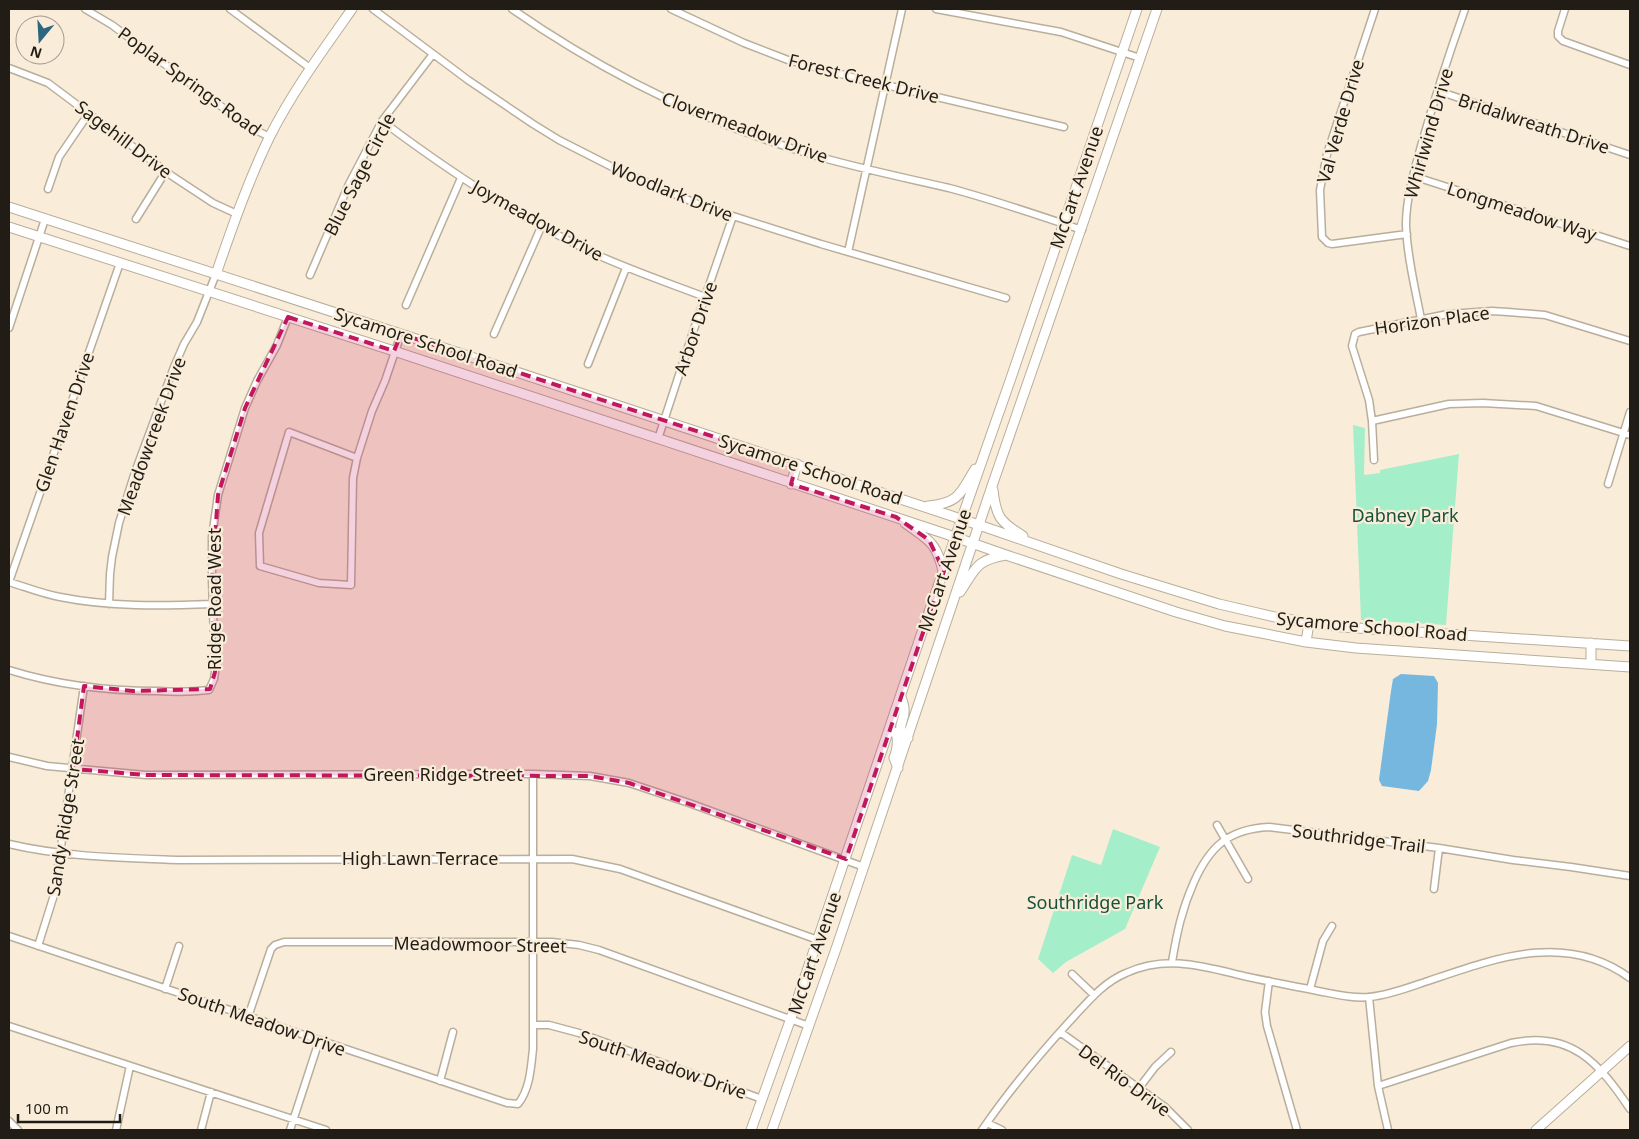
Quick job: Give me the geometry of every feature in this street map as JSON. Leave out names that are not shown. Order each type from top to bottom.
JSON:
[{"type":"main road","points":[[216,274],[237,214],[270,137],[310,68],[352,9]]},
{"type":"main road","name":"McCart Avenue","points":[[751,1130],[792,1018],[1137,9]]},
{"type":"main road","name":"McCart Avenue","points":[[772,1130],[898,768],[992,486],[1158,9]]},
{"type":"main road","name":"Sycamore School Road","points":[[9,207],[797,464],[1121,574],[1219,604],[1279,618],[1364,629],[1630,646]]},
{"type":"main road","name":"Sycamore School Road","points":[[9,227],[545,401],[1217,624],[1306,642],[1356,648],[1630,667]]},
{"type":"main road","points":[[1011,378],[1028,383]]},
{"type":"main road","points":[[545,401],[551,383]]},
{"type":"main road","points":[[924,507],[941,505],[958,497],[985,452]]},
{"type":"main road","points":[[791,484],[797,464]]},
{"type":"main road","points":[[992,486],[995,507],[1006,526],[1036,544]]},
{"type":"main road","points":[[896,517],[930,540],[939,554],[944,571]]},
{"type":"main road","points":[[953,602],[977,565],[990,558],[1006,555]]},
{"type":"main road","points":[[1114,591],[1121,574]]},
{"type":"main road","points":[[1306,642],[1309,623]]},
{"type":"main road","points":[[1591,664],[1592,643]]},
{"type":"main road","points":[[901,697],[905,710],[901,729],[908,738]]},
{"type":"main road","points":[[890,730],[896,733],[898,738],[894,758],[898,768]]},
{"type":"main road","points":[[1540,1129],[1630,1046]]},
{"type":"street","name":"Poplar Springs Road","points":[[85,9],[112,25],[249,127],[270,137]]},
{"type":"street","points":[[230,9],[310,68]]},
{"type":"street","name":"Woodlark Drive","points":[[373,9],[468,80],[559,140],[620,171],[700,205],[733,216],[1006,298]]},
{"type":"street","name":"Clovermeadow Drive","points":[[512,9],[578,52],[643,89],[771,141],[820,157],[1006,204],[1082,230]]},
{"type":"street","name":"Forest Creek Drive","points":[[671,9],[788,60],[1064,127]]},
{"type":"street","points":[[848,252],[902,9]]},
{"type":"street","points":[[936,9],[1061,32],[1140,58]]},
{"type":"street","name":"Val Verde Drive","points":[[1375,9],[1327,154],[1320,190],[1322,237],[1332,244],[1406,234]]},
{"type":"street","name":"Whirlwind Drive","points":[[1421,319],[1406,234],[1407,208],[1413,176],[1465,9]]},
{"type":"street","points":[[1565,9],[1558,30],[1558,36],[1563,41],[1630,64]]},
{"type":"street","name":"Blue Sage Circle","points":[[310,275],[349,184],[382,121],[433,54]]},
{"type":"street","name":"Sagehill Drive","points":[[9,68],[48,83],[166,171],[213,203],[237,214]]},
{"type":"street","name":"Bridalwreath Drive","points":[[1438,91],[1630,155]]},
{"type":"street","points":[[48,189],[59,157],[89,113]]},
{"type":"street","name":"Joymeadow Drive","points":[[382,121],[461,178],[542,225],[626,268],[705,297]]},
{"type":"street","points":[[136,219],[166,171]]},
{"type":"street","name":"Longmeadow Way","points":[[1413,176],[1630,246]]},
{"type":"street","points":[[406,305],[461,178]]},
{"type":"street","name":"Arbor Drive","points":[[658,439],[733,216]]},
{"type":"street","points":[[9,328],[46,219]]},
{"type":"street","points":[[494,334],[542,225]]},
{"type":"street","name":"Glen Haven Drive","points":[[9,582],[120,263]]},
{"type":"street","points":[[588,364],[626,268]]},
{"type":"street","name":"Meadowcreek Drive","points":[[110,604],[112,557],[119,523],[135,472],[174,367],[184,344],[197,322],[216,274]]},
{"type":"street","name":"Horizon Place","points":[[1372,421],[1369,400],[1352,346],[1354,338],[1359,332],[1367,329],[1448,314],[1492,311],[1545,315],[1630,341]]},
{"type":"street","name":"Ridge Road West","points":[[84,686],[134,691],[171,692],[208,690],[212,685],[215,672],[212,537],[218,495],[245,408],[288,317]]},
{"type":"street","points":[[357,458],[289,432],[259,534],[260,566],[319,583],[351,585],[353,478],[357,458],[401,334]]},
{"type":"street","points":[[1374,460],[1372,421],[1449,404],[1483,403],[1536,406],[1627,434]]},
{"type":"street","points":[[1608,484],[1627,434],[1630,412]]},
{"type":"street","points":[[9,582],[60,597],[110,604],[160,606],[212,604]]},
{"type":"street","points":[[9,670],[84,686]]},
{"type":"street","name":"Sandy Ridge Street","points":[[38,946],[54,896],[84,686]]},
{"type":"street","name":"Green Ridge Street","points":[[9,757],[47,766],[146,775],[533,774],[590,776],[629,784],[846,859],[864,867]]},
{"type":"street","points":[[533,774],[533,1025]]},
{"type":"street","points":[[1217,825],[1248,880]]},
{"type":"street","name":"Southridge Trail","points":[[1172,962],[1179,919],[1186,900],[1206,860],[1215,847],[1248,829],[1269,827],[1439,848],[1630,876]]},
{"type":"street","name":"High Lawn Terrace","points":[[9,844],[61,853],[115,858],[178,860],[572,859],[620,869],[818,940]]},
{"type":"street","points":[[1434,889],[1439,848]]},
{"type":"street","points":[[1310,989],[1323,941],[1332,926]]},
{"type":"street","name":"South Meadow Drive","points":[[9,936],[507,1103],[515,1104],[521,1100],[530,1076],[533,1025],[548,1025],[579,1033],[762,1099]]},
{"type":"street","name":"Meadowmoor Street","points":[[248,1017],[271,949],[275,945],[284,942],[552,942],[599,950],[792,1018],[809,1026]]},
{"type":"street","points":[[165,989],[179,946]]},
{"type":"street","points":[[982,1130],[1024,1074],[1094,995],[1104,986],[1127,972],[1156,963],[1186,963],[1344,996],[1369,998],[1403,990],[1481,963],[1530,952],[1550,951],[1594,959],[1630,978]]},
{"type":"street","points":[[1072,974],[1094,995]]},
{"type":"street","points":[[1268,981],[1265,1012],[1267,1026],[1297,1130]]},
{"type":"street","points":[[1369,998],[1378,1086],[1388,1130]]},
{"type":"street","points":[[9,1026],[326,1130]]},
{"type":"street","points":[[440,1081],[453,1032]]},
{"type":"street","name":"Del Rio Drive","points":[[1060,1032],[1165,1107],[1188,1130]]},
{"type":"street","points":[[1378,1086],[1512,1043],[1528,1040],[1555,1041],[1568,1046],[1589,1060],[1601,1072],[1630,1109]]},
{"type":"street","points":[[290,1130],[319,1041]]},
{"type":"street","points":[[1139,1088],[1154,1067],[1171,1052]]},
{"type":"street","points":[[116,1130],[130,1066]]},
{"type":"street","points":[[201,1130],[211,1092]]},
{"type":"street","points":[[9,1121],[18,1130]]},
{"type":"street","points":[[987,1122],[1002,1130]]},
{"type":"highlighted area","points":[[288,317],[394,351],[401,334],[797,464],[791,484],[896,517],[929,540],[944,571],[846,859],[629,783],[590,776],[146,775],[73,769],[84,686],[133,691],[210,689],[215,672],[212,578],[218,495],[245,408]]},
{"type":"green space","name":"Dabney Park","points":[[1353,425],[1365,428],[1364,475],[1380,473],[1380,470],[1459,454],[1446,625],[1361,620]]},
{"type":"green space","name":"Southridge Park","points":[[1113,829],[1160,847],[1125,929],[1066,962],[1053,973],[1038,959],[1072,855],[1101,865]]},
{"type":"water","points":[[1401,674],[1434,676],[1438,683],[1437,724],[1431,770],[1428,781],[1419,791],[1382,786],[1379,780],[1393,679]]}]
